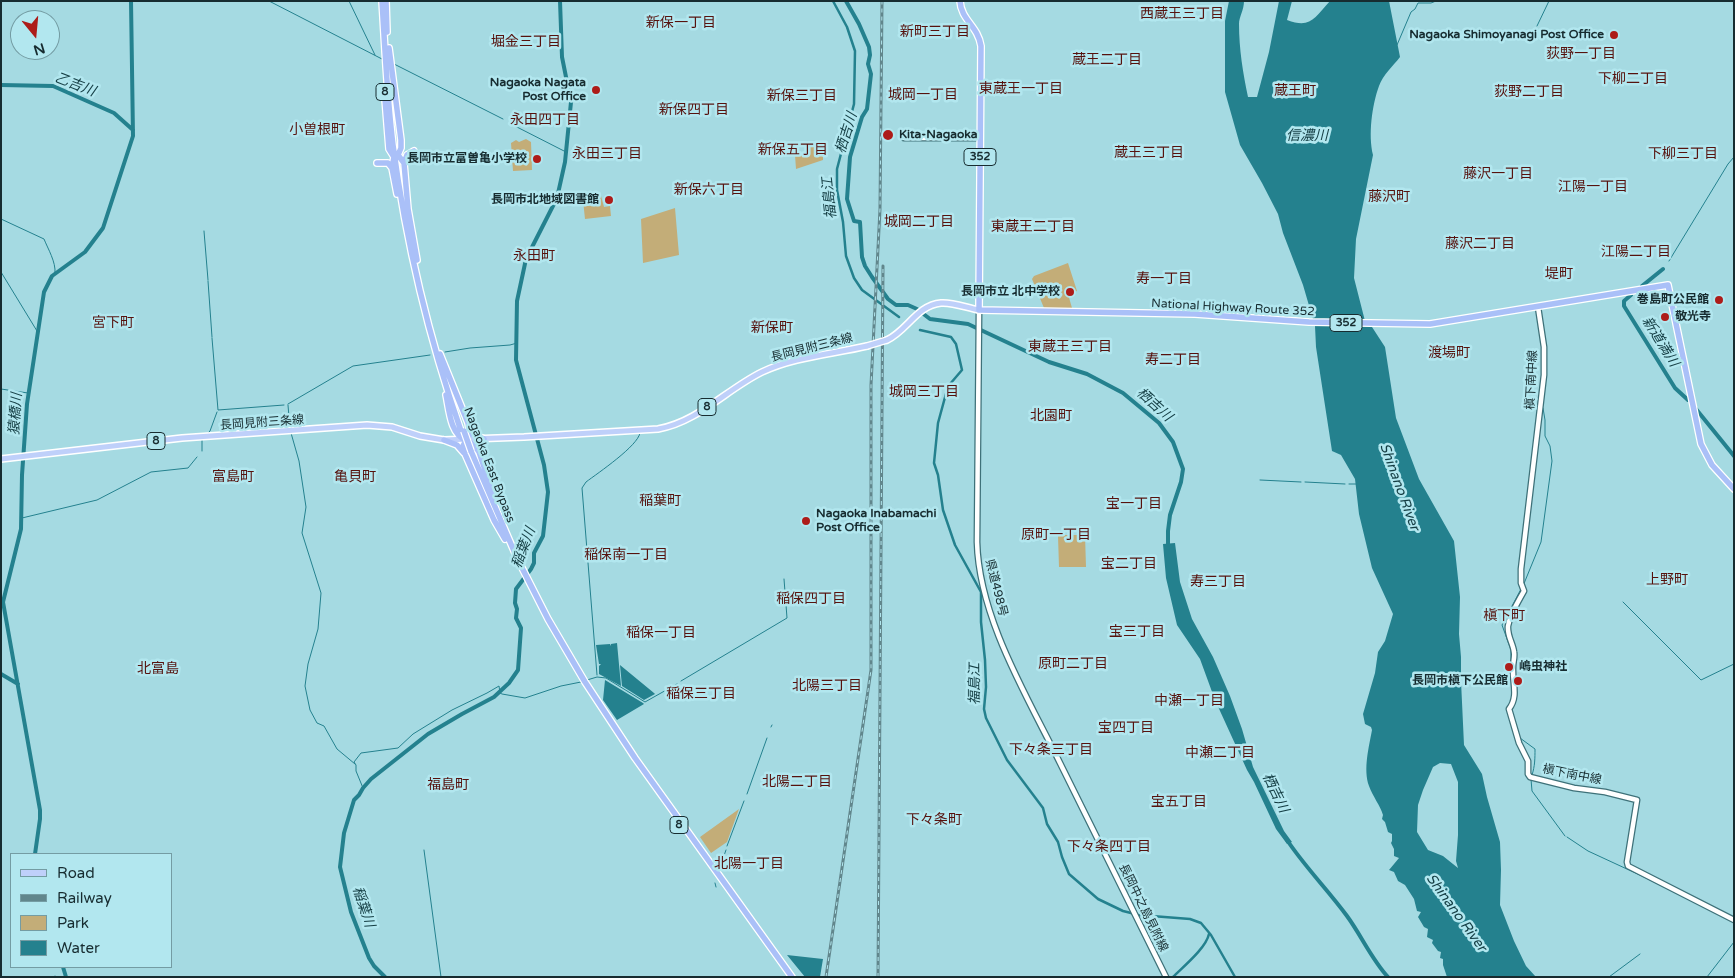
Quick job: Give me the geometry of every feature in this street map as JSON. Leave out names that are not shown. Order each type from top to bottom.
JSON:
[{"type":"highway","name":"8","points":[[383,1],[388,149],[394,157],[396,169]]},
{"type":"highway","name":"Nagaoka East Bypass","points":[[383,1],[397,142],[396,169],[414,266],[437,352],[468,452],[507,543],[582,681]]},
{"type":"highway","name":"352","points":[[960,1],[961,11],[977,34],[981,46],[979,310]]},
{"type":"highway","name":"Nagaoka East Bypass","points":[[383,22],[397,142]]},
{"type":"highway","name":"8","points":[[397,142],[401,150],[398,155],[404,163],[408,210],[418,272]]},
{"type":"highway","points":[[397,142],[404,149],[412,151],[407,155],[404,163]]},
{"type":"highway","points":[[388,149],[388,154],[379,162],[388,163],[396,169]]},
{"type":"highway","name":"Nagaoka East Bypass","points":[[396,169],[437,352]]},
{"type":"highway","name":"National Highway Route 352","points":[[979,310],[1226,316],[1309,322],[1411,324],[1466,319],[1668,285],[1701,444],[1712,465],[1734,489]]},
{"type":"highway","points":[[437,352],[468,423],[475,435],[485,439]]},
{"type":"highway","points":[[437,352],[454,427],[460,437],[473,444],[479,452]]},
{"type":"highway","points":[[468,423],[470,434],[463,446],[468,452]]},
{"type":"highway","points":[[444,440],[453,436],[454,427]]},
{"type":"highway","points":[[485,439],[478,444],[479,452],[519,564]]},
{"type":"highway","points":[[444,440],[468,452]]},
{"type":"highway","name":"Nagaoka East Bypass","points":[[468,452],[532,596],[582,681],[644,776],[790,977]]},
{"type":"main road","points":[[904,138],[980,138]]},
{"type":"main road","name":"長岡見附三条線","points":[[1,458],[187,438],[367,425],[392,428],[444,440],[658,428],[669,426],[710,406],[746,381],[771,368],[887,340],[901,332],[912,319],[927,307],[945,303],[979,310]]},
{"type":"main road","name":"槇下南中線","points":[[1538,307],[1544,347],[1544,375],[1521,569],[1521,583],[1524,591],[1510,618],[1508,629],[1509,639],[1514,651],[1513,670],[1515,688],[1512,705],[1509,709],[1519,743],[1528,761],[1528,774],[1530,777],[1567,787],[1608,792],[1637,800],[1627,862],[1628,866],[1734,920]]},
{"type":"main road","name":"県道498号","points":[[979,310],[977,542],[979,570],[1001,644],[1075,794]]},
{"type":"main road","name":"長岡中之島見附線","points":[[1075,794],[1164,976]]},
{"type":"green space","points":[[526,139],[531,142],[532,170],[513,171],[511,143],[516,140],[519,142]]},
{"type":"green space","points":[[820,141],[819,150],[823,152],[823,160],[796,169],[795,155],[808,151],[808,144]]},
{"type":"green space","points":[[601,196],[604,207],[610,206],[611,216],[585,219],[583,200]]},
{"type":"green space","points":[[675,208],[679,255],[643,263],[641,219]]},
{"type":"green space","points":[[1068,263],[1077,291],[1068,294],[1072,308],[1044,308],[1032,279],[1034,276]]},
{"type":"green space","points":[[1085,535],[1086,567],[1059,567],[1058,536]]},
{"type":"green space","points":[[739,809],[727,842],[711,853],[700,837]]},
{"type":"water","name":"信濃川","points":[[1229,1],[1244,1],[1239,24],[1242,61],[1248,97],[1257,97],[1269,52],[1279,1],[1292,1],[1287,20],[1302,23],[1316,17],[1330,1],[1389,1],[1400,57],[1381,82],[1374,102],[1371,129],[1373,155],[1356,239],[1354,278],[1365,321],[1372,327],[1385,347],[1396,418],[1419,479],[1454,541],[1460,597],[1459,634],[1464,745],[1482,774],[1500,842],[1500,905],[1526,966],[1536,977],[1447,977],[1443,959],[1440,958],[1441,952],[1432,943],[1433,940],[1427,937],[1428,929],[1424,927],[1418,917],[1421,912],[1417,911],[1414,899],[1405,885],[1398,881],[1394,872],[1389,870],[1399,858],[1394,856],[1394,849],[1391,843],[1392,834],[1388,832],[1382,819],[1382,811],[1367,779],[1367,758],[1372,730],[1371,727],[1365,724],[1363,714],[1375,673],[1378,652],[1385,641],[1393,614],[1372,568],[1359,514],[1355,479],[1341,455],[1332,451],[1316,347],[1315,326],[1303,285],[1283,233],[1278,214],[1240,145],[1225,92],[1225,21]],"holes":[[[1440,763],[1451,764],[1458,782],[1456,861],[1458,868],[1443,856],[1428,850],[1417,832],[1418,805],[1433,767]]]},
{"type":"water","points":[[1175,543],[1180,582],[1192,619],[1213,657],[1230,696],[1253,767],[1284,831],[1292,842],[1287,844],[1276,829],[1247,770],[1215,700],[1200,659],[1177,625],[1166,578],[1163,544]]},
{"type":"water","points":[[617,643],[621,686],[599,674],[599,666],[601,664],[599,664],[596,645],[610,644],[611,646],[611,644]]},
{"type":"water","points":[[620,665],[655,694],[644,700],[622,686]]},
{"type":"water","points":[[605,680],[644,704],[617,720],[603,700]]},
{"type":"water","points":[[787,955],[823,959],[820,977],[805,977]]},
{"type":"waterway","name":"猿橋川","points":[[35,853],[40,810],[3,602],[21,529],[22,475],[27,404],[44,292],[52,276],[85,252],[103,228],[133,136],[131,1]]},
{"type":"waterway","points":[[269,1],[382,59]]},
{"type":"waterway","points":[[349,1],[375,55]]},
{"type":"waterway","name":"稲葉川","points":[[560,1],[562,57],[570,97]]},
{"type":"waterway","name":"福島江","points":[[833,1],[847,27],[855,51],[854,104],[837,169],[837,190],[843,222],[846,256],[854,278],[862,290],[899,317]]},
{"type":"waterway","name":"栖吉川","points":[[846,1],[859,24],[869,47],[870,55],[868,64],[871,74],[867,109],[862,117],[850,157],[847,199],[854,221],[860,222],[862,257],[865,266],[888,299],[896,305],[908,305],[930,319],[968,324],[1049,362],[1087,374],[1123,393],[1159,423],[1173,442],[1183,469],[1181,482],[1170,515],[1168,548]]},
{"type":"waterway","points":[[1397,45],[1411,12],[1418,3],[1436,1]]},
{"type":"waterway","points":[[1537,26],[1549,1]]},
{"type":"waterway","points":[[394,64],[503,119]]},
{"type":"waterway","name":"乙吉川","points":[[1,85],[53,86],[114,113],[133,130]]},
{"type":"waterway","name":"稲葉川","points":[[385,977],[369,958],[351,912],[340,867],[344,833],[354,800],[371,779],[428,734],[494,697],[509,683],[518,670],[521,628],[516,618],[516,589],[531,569],[534,563],[534,553],[543,536],[548,492],[544,465],[516,360],[517,301],[526,259],[557,198],[565,162],[571,102]]},
{"type":"waterway","points":[[511,124],[566,152]]},
{"type":"waterway","name":"新道満川","points":[[1669,261],[1734,157]]},
{"type":"waterway","points":[[1,219],[44,239],[53,260],[55,273]]},
{"type":"waterway","points":[[204,231],[208,280]]},
{"type":"waterway","name":"新道満川","points":[[1642,286],[1663,269]]},
{"type":"waterway","points":[[1,272],[37,331]]},
{"type":"waterway","points":[[208,281],[212,337]]},
{"type":"waterway","name":"新道満川","points":[[1631,295],[1624,301],[1624,306],[1675,388],[1688,400]]},
{"type":"waterway","name":"福島江","points":[[920,330],[951,337],[956,344],[962,370],[947,390],[938,423],[934,463],[938,475],[943,510],[955,545],[981,592],[981,622],[986,687],[984,709],[986,718],[1007,760],[1043,808],[1047,824],[1058,842],[1069,874],[1098,899],[1123,911],[1139,915],[1190,919],[1201,923],[1211,935],[1235,977]]},
{"type":"waterway","points":[[212,338],[218,410],[284,405]]},
{"type":"waterway","points":[[445,352],[517,343]]},
{"type":"waterway","points":[[288,404],[353,366],[430,355]]},
{"type":"waterway","points":[[1,389],[28,393]]},
{"type":"waterway","points":[[288,405],[290,429]]},
{"type":"waterway","points":[[1523,586],[1541,542],[1552,461],[1550,446],[1545,436],[1543,408]]},
{"type":"waterway","name":"新道満川","points":[[1696,409],[1734,456]]},
{"type":"waterway","points":[[208,433],[217,412]]},
{"type":"waterway","points":[[291,433],[299,461],[306,507],[302,533],[321,593],[318,629],[308,664],[305,686],[310,710],[317,723],[324,726],[337,749],[355,764]]},
{"type":"waterway","points":[[597,675],[582,488],[586,482],[625,452],[638,438],[640,433]]},
{"type":"waterway","points":[[202,440],[202,451]]},
{"type":"waterway","points":[[22,518],[97,500],[151,472],[188,468],[197,457]]},
{"type":"waterway","points":[[1260,480],[1301,482]]},
{"type":"waterway","points":[[1305,482],[1345,484]]},
{"type":"waterway","points":[[1349,484],[1356,484]]},
{"type":"waterway","points":[[681,681],[787,618],[784,579]]},
{"type":"waterway","points":[[1511,676],[1511,650],[1502,625],[1521,589]]},
{"type":"waterway","points":[[1623,602],[1701,680],[1734,664]]},
{"type":"waterway","points":[[1,674],[18,684]]},
{"type":"waterway","points":[[587,680],[597,677],[606,678],[645,702],[677,684]]},
{"type":"waterway","points":[[363,788],[354,762],[361,753],[398,748],[413,734],[452,710],[499,686],[500,693],[502,694],[525,698],[561,686],[581,682]]},
{"type":"waterway","points":[[747,794],[767,738]]},
{"type":"waterway","points":[[1520,738],[1535,749],[1532,775]]},
{"type":"waterway","points":[[1531,779],[1532,791],[1565,836]]},
{"type":"waterway","points":[[727,846],[744,801]]},
{"type":"waterway","points":[[1567,837],[1588,851],[1734,922]]},
{"type":"waterway","name":"栖吉川","points":[[1287,840],[1347,916],[1388,977]]},
{"type":"waterway","points":[[424,850],[441,977]]},
{"type":"waterway","points":[[720,867],[726,850]]},
{"type":"waterway","points":[[715,883],[716,887]]},
{"type":"waterway","name":"福島江","points":[[1173,977],[1199,951],[1209,934]]},
{"type":"waterway","points":[[1707,977],[1734,942]]},
{"type":"waterway","points":[[1609,977],[1640,954]]},
{"type":"waterway","name":"猿橋川","points":[[63,968],[66,977]]},
{"type":"railway","points":[[826,977],[871,670],[871,385],[880,209],[882,1]]},
{"type":"railway","points":[[878,977],[883,266]]},
{"type":"place","name":"Nagaoka Shimoyanagi Post Office","points":[[1614,35]]},
{"type":"place","name":"Nagaoka Nagata Post Office","points":[[596,90]]},
{"type":"place","name":"Kita-Nagaoka","points":[[888,135]]},
{"type":"place","name":"長岡市立富曽亀小学校","points":[[537,159]]},
{"type":"place","name":"長岡市北地域図書館","points":[[609,200]]},
{"type":"place","name":"長岡市立 北中学校","points":[[1070,292]]},
{"type":"place","name":"巻島町公民館","points":[[1719,300]]},
{"type":"place","name":"敬光寺","points":[[1665,317]]},
{"type":"place","name":"Nagaoka Inabamachi Post Office","points":[[806,521]]},
{"type":"place","name":"嶋虫神社","points":[[1509,667]]},
{"type":"place","name":"長岡市槇下公民館","points":[[1518,681]]},
{"type":"district","name":"西蔵王三丁目","points":[[1182,14]]},
{"type":"district","name":"新保一丁目","points":[[681,23]]},
{"type":"district","name":"新町三丁目","points":[[935,32]]},
{"type":"district","name":"堀金三丁目","points":[[526,42]]},
{"type":"district","name":"荻野一丁目","points":[[1581,54]]},
{"type":"district","name":"蔵王二丁目","points":[[1107,60]]},
{"type":"district","name":"下柳二丁目","points":[[1633,79]]},
{"type":"district","name":"東蔵王一丁目","points":[[1021,89]]},
{"type":"district","name":"蔵王町","points":[[1295,91]]},
{"type":"district","name":"荻野二丁目","points":[[1529,92]]},
{"type":"district","name":"城岡一丁目","points":[[923,95]]},
{"type":"district","name":"新保三丁目","points":[[802,96]]},
{"type":"district","name":"新保四丁目","points":[[694,110]]},
{"type":"district","name":"永田四丁目","points":[[545,120]]},
{"type":"district","name":"小曽根町","points":[[317,130]]},
{"type":"district","name":"新保五丁目","points":[[793,150]]},
{"type":"district","name":"蔵王三丁目","points":[[1149,153]]},
{"type":"district","name":"永田三丁目","points":[[607,154]]},
{"type":"district","name":"下柳三丁目","points":[[1683,154]]},
{"type":"district","name":"藤沢一丁目","points":[[1498,174]]},
{"type":"district","name":"江陽一丁目","points":[[1593,187]]},
{"type":"district","name":"新保六丁目","points":[[709,190]]},
{"type":"district","name":"藤沢町","points":[[1389,197]]},
{"type":"district","name":"城岡二丁目","points":[[919,222]]},
{"type":"district","name":"東蔵王二丁目","points":[[1033,227]]},
{"type":"district","name":"藤沢二丁目","points":[[1480,244]]},
{"type":"district","name":"江陽二丁目","points":[[1636,252]]},
{"type":"district","name":"永田町","points":[[534,256]]},
{"type":"district","name":"堤町","points":[[1559,274]]},
{"type":"district","name":"寿一丁目","points":[[1164,279]]},
{"type":"district","name":"宮下町","points":[[113,323]]},
{"type":"district","name":"新保町","points":[[772,328]]},
{"type":"district","name":"東蔵王三丁目","points":[[1070,347]]},
{"type":"district","name":"渡場町","points":[[1449,353]]},
{"type":"district","name":"寿二丁目","points":[[1173,360]]},
{"type":"district","name":"城岡三丁目","points":[[924,392]]},
{"type":"district","name":"北園町","points":[[1051,416]]},
{"type":"district","name":"富島町","points":[[233,477]]},
{"type":"district","name":"亀貝町","points":[[355,477]]},
{"type":"district","name":"稲葉町","points":[[660,501]]},
{"type":"district","name":"宝一丁目","points":[[1134,504]]},
{"type":"district","name":"原町一丁目","points":[[1056,535]]},
{"type":"district","name":"稲保南一丁目","points":[[626,555]]},
{"type":"district","name":"宝二丁目","points":[[1129,564]]},
{"type":"district","name":"上野町","points":[[1667,580]]},
{"type":"district","name":"寿三丁目","points":[[1218,582]]},
{"type":"district","name":"稲保四丁目","points":[[811,599]]},
{"type":"district","name":"槇下町","points":[[1504,616]]},
{"type":"district","name":"宝三丁目","points":[[1137,632]]},
{"type":"district","name":"稲保一丁目","points":[[661,633]]},
{"type":"district","name":"原町二丁目","points":[[1073,664]]},
{"type":"district","name":"北富島","points":[[158,669]]},
{"type":"district","name":"北陽三丁目","points":[[827,686]]},
{"type":"district","name":"稲保三丁目","points":[[701,694]]},
{"type":"district","name":"中瀬一丁目","points":[[1189,701]]},
{"type":"district","name":"宝四丁目","points":[[1126,728]]},
{"type":"district","name":"下々条三丁目","points":[[1051,750]]},
{"type":"district","name":"中瀬二丁目","points":[[1220,753]]},
{"type":"district","name":"北陽二丁目","points":[[797,782]]},
{"type":"district","name":"福島町","points":[[448,785]]},
{"type":"district","name":"宝五丁目","points":[[1179,802]]},
{"type":"district","name":"下々条町","points":[[934,820]]},
{"type":"district","name":"下々条四丁目","points":[[1109,847]]},
{"type":"district","name":"北陽一丁目","points":[[749,864]]},
{"type":"water label","name":"Shinano River","points":[[1399,487]]},
{"type":"water label","name":"Shinano River","points":[[1456,913]]}]
